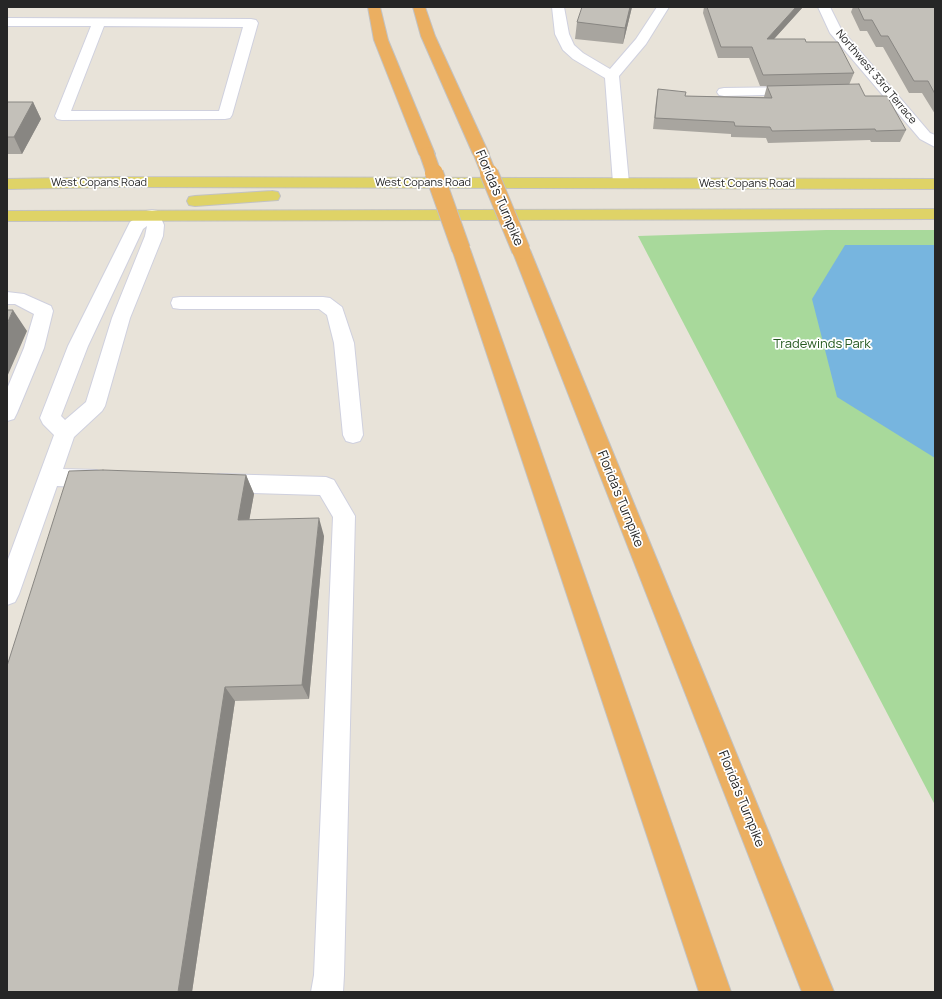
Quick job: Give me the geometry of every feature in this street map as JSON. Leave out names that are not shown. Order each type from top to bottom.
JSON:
[{"type":"highway","points":[[374,7],[381,40],[428,154],[715,992]]},
{"type":"highway","name":"Florida's Turnpike","points":[[419,7],[428,36],[481,154],[521,250],[818,992]]},
{"type":"main road","name":"West Copans Road","points":[[7,184],[121,182],[935,184]]},
{"type":"main road","points":[[7,203],[89,202],[98,199],[118,188],[121,182]]},
{"type":"main road","points":[[152,215],[177,202],[263,197],[562,193],[621,183]]},
{"type":"main road","points":[[7,216],[935,214]]},
{"type":"street","points":[[558,7],[562,34],[568,47],[578,56],[612,76]]},
{"type":"street","points":[[621,183],[612,76],[641,41],[663,7]]},
{"type":"street","name":"Northwest 33rd Terrace","points":[[824,7],[835,30],[925,136],[935,142]]},
{"type":"street","points":[[7,22],[251,23],[225,115],[62,116],[99,23]]},
{"type":"street","points":[[871,90],[886,90]]},
{"type":"street","points":[[724,92],[809,91]]},
{"type":"street","points":[[7,594],[65,433],[95,406],[122,318],[154,236],[156,225],[152,215],[136,226],[78,346],[50,418],[65,433]]},
{"type":"street","points":[[7,298],[18,298],[44,311],[34,348],[7,413]]},
{"type":"street","points":[[180,303],[323,303],[335,312],[344,343],[353,435]]},
{"type":"street","points":[[49,477],[120,480]]},
{"type":"street","points":[[200,482],[326,486],[344,516],[329,975],[327,992]]},
{"type":"green space","name":"Tradewinds Park","points":[[826,230],[935,230],[935,805],[638,236]]},
{"type":"water","points":[[845,245],[935,245],[935,458],[837,397],[812,299]]},
{"type":"building","points":[[582,7],[630,7],[625,28],[577,22]]},
{"type":"building","points":[[707,7],[796,7],[767,39],[805,39],[806,42],[838,42],[854,73],[763,75],[752,47],[721,47]]},
{"type":"building","points":[[858,7],[935,7],[935,94],[928,81],[914,81],[888,36],[881,36],[872,20],[864,20]]},
{"type":"building","points":[[859,84],[865,96],[887,96],[906,130],[876,131],[875,129],[772,131],[770,127],[735,126],[734,122],[655,118],[658,89],[686,92],[685,96],[772,98],[767,86]]},
{"type":"building","points":[[7,102],[33,102],[14,137],[7,137]]},
{"type":"building","points":[[7,310],[13,310],[7,324]]},
{"type":"building","points":[[103,470],[246,475],[238,520],[319,518],[302,685],[225,687],[178,992],[7,992],[7,666],[69,471]]}]
